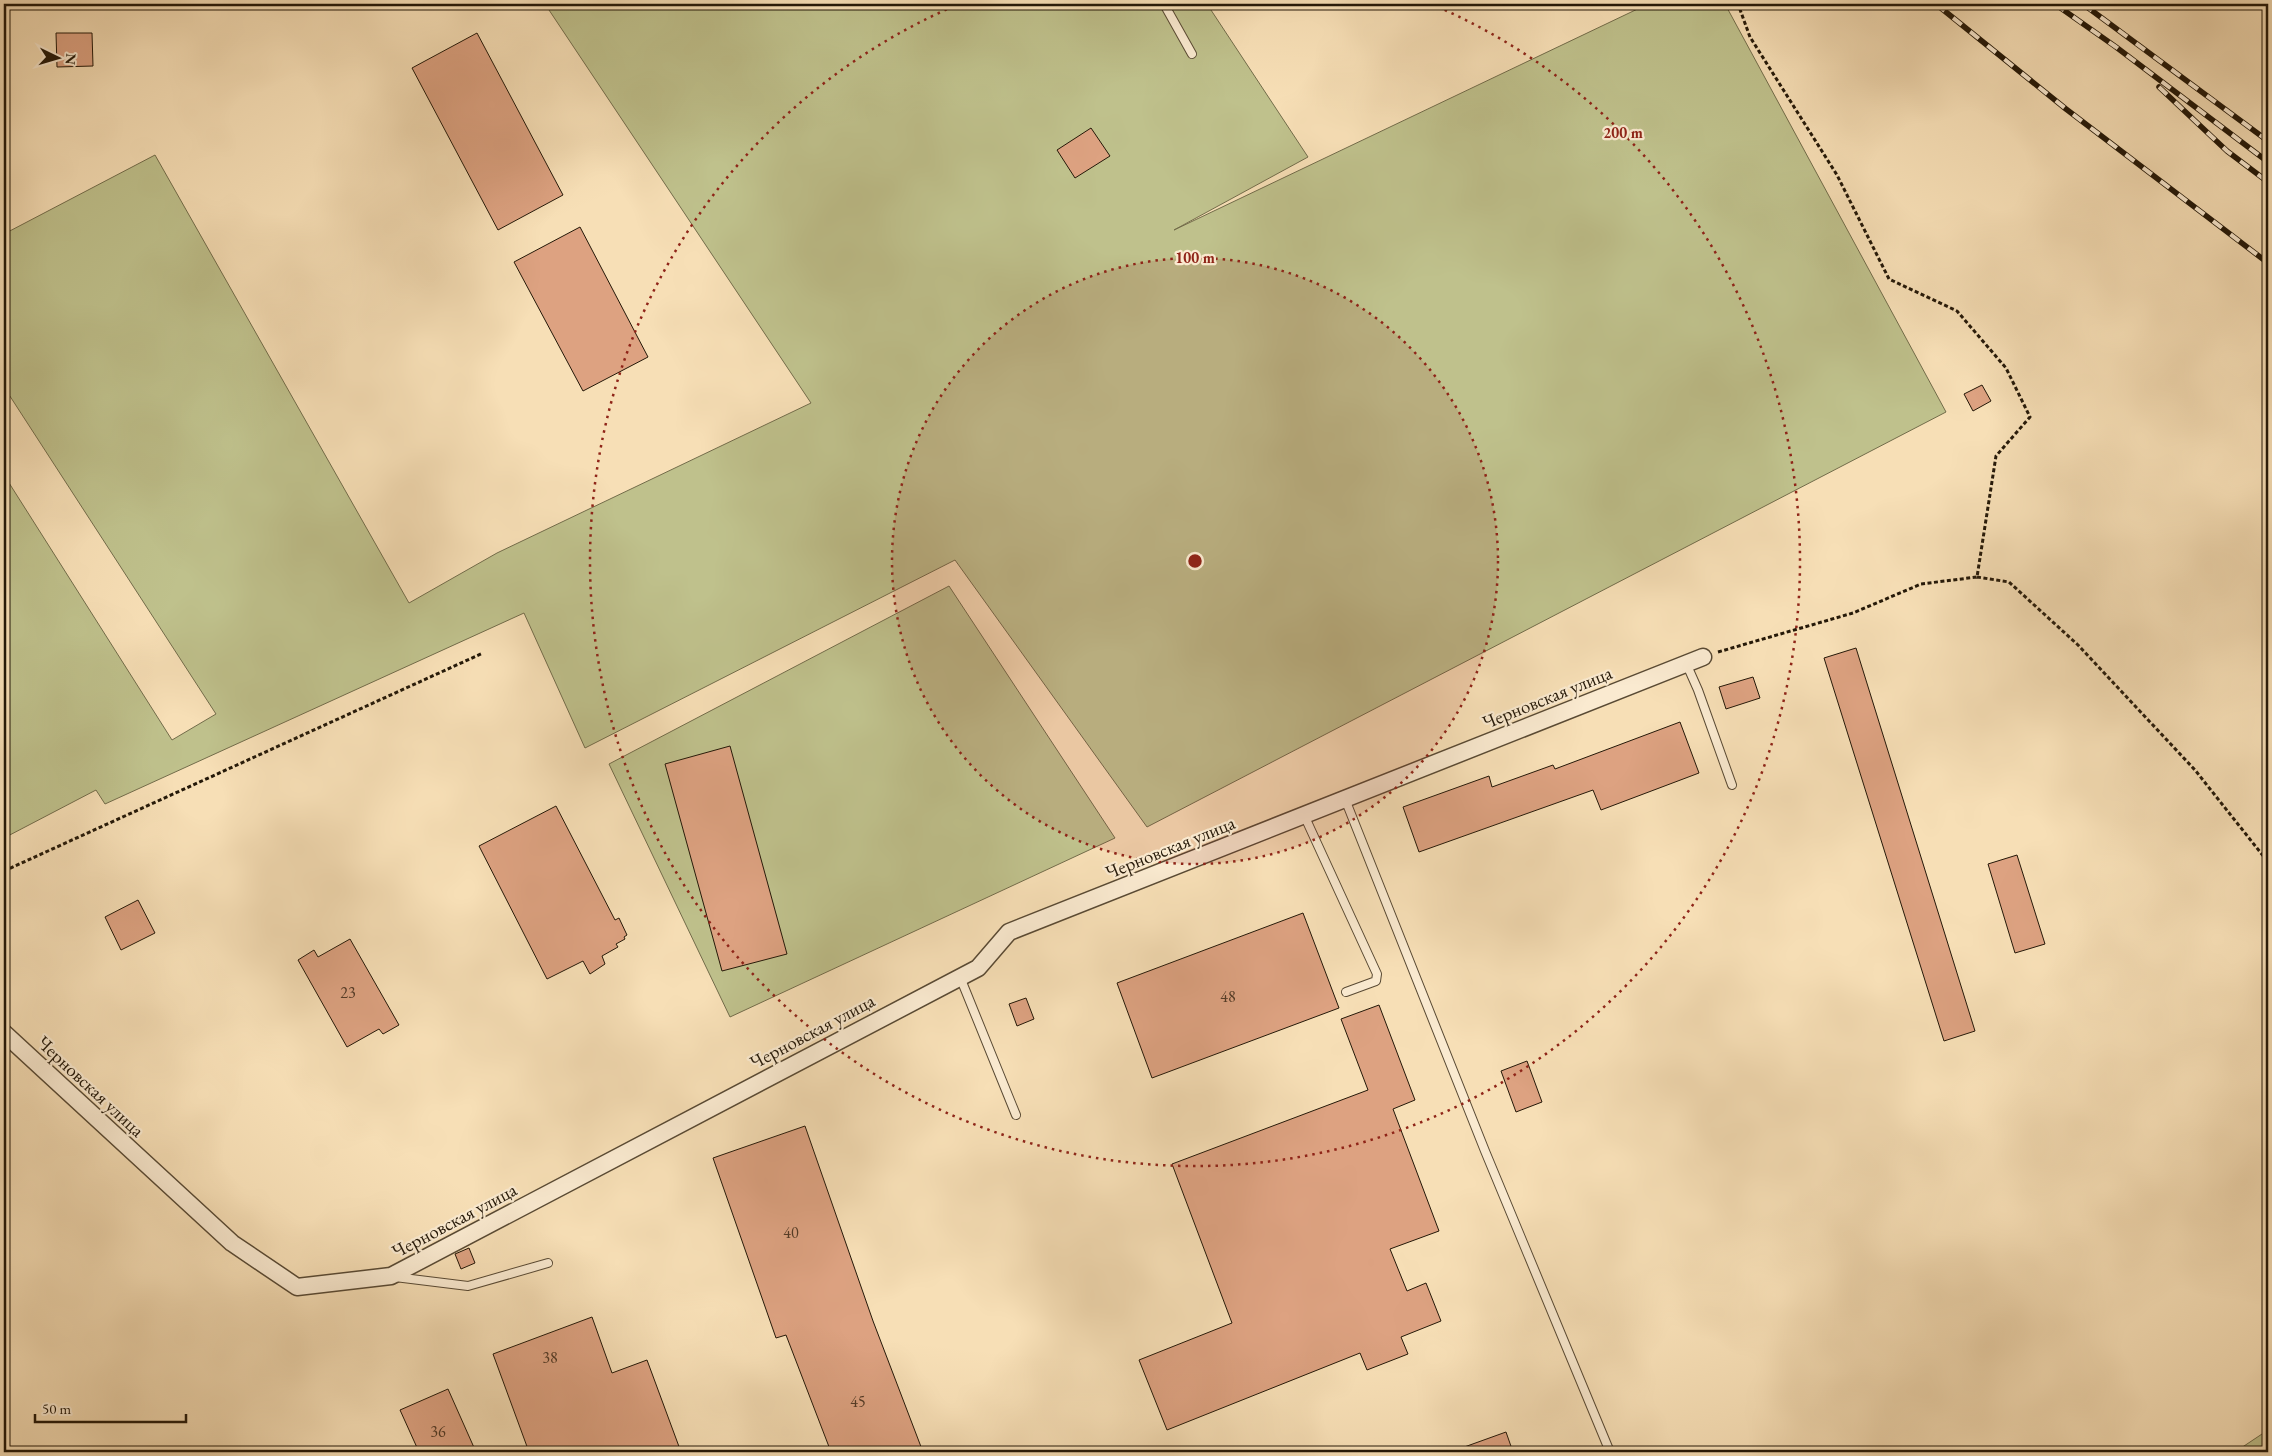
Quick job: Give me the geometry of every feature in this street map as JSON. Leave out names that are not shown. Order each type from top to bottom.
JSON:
[{"type":"street","name":"Черновская улица","points":[[4,1033],[232,1244],[297,1287],[391,1276],[454,1241],[978,968],[1009,932],[1703,657]]},
{"type":"lane","points":[[1164,4],[1192,54]]},
{"type":"lane","points":[[1686,663],[1698,690],[1732,785]]},
{"type":"lane","points":[[1345,799],[1485,1151],[1610,1452]]},
{"type":"lane","points":[[1304,815],[1377,974],[1376,981],[1346,992]]},
{"type":"lane","points":[[960,977],[1016,1115]]},
{"type":"lane","points":[[391,1276],[468,1286],[548,1263]]},
{"type":"path","points":[[1738,4],[1750,37],[1837,175],[1889,278],[1957,312],[2006,368],[2030,417],[1996,456],[1977,577]]},
{"type":"path","points":[[1703,657],[1852,613],[1921,584],[1977,577],[2009,582],[2078,645],[2195,770],[2268,862]]},
{"type":"path","points":[[4,871],[483,653]]},
{"type":"green space","points":[[545,4],[1207,4],[1308,157],[1174,230],[1648,4],[1725,4],[1946,412],[1147,827],[955,560],[585,748],[524,613],[105,804],[96,790],[4,838],[4,475],[172,740],[216,714],[4,387],[4,234],[155,155],[409,603],[497,553],[811,403]]},
{"type":"green space","points":[[949,586],[1115,838],[730,1017],[609,764]]},
{"type":"green space","points":[[2268,1430],[2268,1452],[2235,1452]]},
{"type":"building","points":[[56,33],[92,33],[93,66],[57,67]]},
{"type":"building","points":[[477,33],[563,195],[498,230],[412,68]]},
{"type":"building","points":[[1091,128],[1110,156],[1075,178],[1057,150]]},
{"type":"building","points":[[580,227],[648,357],[583,391],[514,262]]},
{"type":"building","points":[[1982,385],[1991,401],[1973,411],[1964,394]]},
{"type":"building","points":[[1856,648],[1975,1031],[1944,1041],[1824,658]]},
{"type":"building","points":[[1753,677],[1760,698],[1726,709],[1719,687]]},
{"type":"building","points":[[1680,722],[1699,773],[1601,810],[1593,790],[1419,852],[1403,807],[1489,776],[1492,787],[1553,765],[1555,769]]},
{"type":"building","points":[[730,746],[787,954],[722,971],[665,764]]},
{"type":"building","points":[[556,806],[615,920],[619,918],[627,935],[624,937],[625,939],[616,944],[618,947],[602,956],[605,964],[590,974],[583,961],[547,979],[479,846]]},
{"type":"building","points":[[2017,855],[2045,944],[2015,953],[1988,864]]},
{"type":"building","points":[[138,900],[155,933],[121,950],[105,917]]},
{"type":"building","points":[[1303,913],[1339,1008],[1152,1078],[1117,983]]},
{"type":"building","points":[[350,939],[399,1025],[383,1034],[379,1029],[347,1047],[298,960],[314,950],[318,957]]},
{"type":"building","points":[[1026,998],[1034,1019],[1017,1026],[1009,1004]]},
{"type":"building","points":[[1379,1005],[1415,1100],[1393,1109],[1439,1231],[1390,1249],[1407,1291],[1426,1283],[1441,1321],[1401,1337],[1408,1354],[1367,1370],[1360,1353],[1167,1430],[1139,1360],[1232,1323],[1172,1164],[1368,1090],[1341,1019]]},
{"type":"building","points":[[1527,1061],[1542,1102],[1516,1112],[1501,1071]]},
{"type":"building","points":[[805,1126],[873,1321],[923,1452],[831,1452],[786,1335],[776,1338],[713,1158]]},
{"type":"building","points":[[469,1248],[475,1263],[461,1269],[455,1254]]},
{"type":"building","points":[[592,1317],[612,1373],[647,1360],[681,1452],[529,1452],[493,1354]]},
{"type":"building","points":[[448,1389],[476,1452],[419,1452],[400,1410]]},
{"type":"building","points":[[1506,1432],[1513,1452],[1457,1452],[1456,1450]]},
{"type":"railway","points":[[1936,4],[2066,109],[2268,263]]},
{"type":"railway","points":[[2055,4],[2116,47],[2268,162]]},
{"type":"railway","points":[[2083,4],[2268,141]]},
{"type":"railway","points":[[2159,87],[2227,151],[2268,182]]}]
